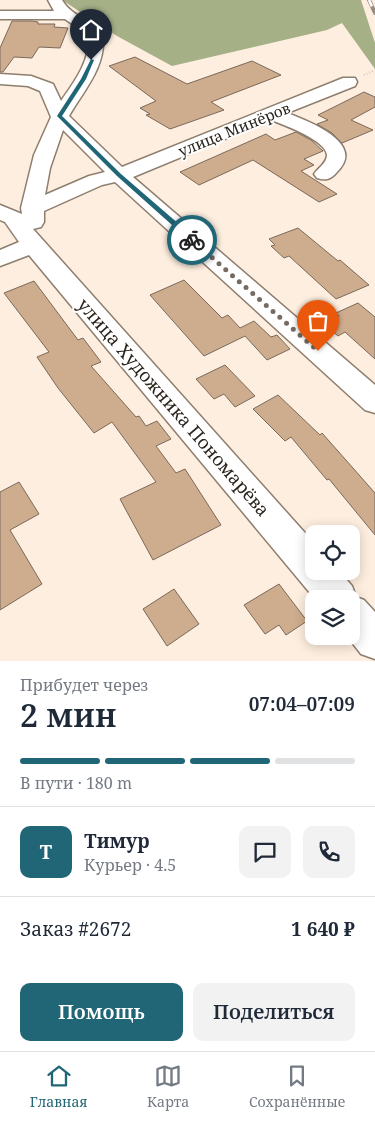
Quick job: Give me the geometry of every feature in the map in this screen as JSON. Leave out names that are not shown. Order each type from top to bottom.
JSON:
[{"type":"street","points":[[0,259],[34,245],[32,208],[48,142],[59,116],[84,79],[97,40],[96,36],[84,24],[61,12],[55,0]]},
{"type":"street","points":[[0,15],[66,15]]},
{"type":"street","points":[[0,79],[31,81],[46,88],[59,116],[119,175],[375,402]]},
{"type":"street","name":"улица Минёров","points":[[32,208],[96,180],[119,175],[349,82]]},
{"type":"street","points":[[273,114],[299,125],[335,147],[338,153],[337,161],[334,168],[324,174]]},
{"type":"street","name":"улица Художника Пономарёва","points":[[0,212],[14,217],[34,245],[305,558]]},
{"type":"street","name":"улица Художника Пономарёва","points":[[323,580],[332,590]]},
{"type":"street","points":[[360,623],[375,640]]},
{"type":"green space","points":[[62,0],[361,0],[375,43],[375,69],[342,23],[327,30],[172,66],[117,36]]},
{"type":"building","points":[[12,21],[32,21],[38,22],[38,24],[55,24],[54,27],[68,28],[60,48],[39,47],[32,58],[14,57],[3,72],[0,72],[0,48]]},
{"type":"building","points":[[135,57],[187,84],[252,61],[281,75],[211,102],[224,110],[170,129],[146,115],[150,114],[140,108],[156,101],[109,66]]},
{"type":"building","points":[[364,92],[375,97],[375,107],[351,120],[373,130],[342,143],[332,133],[317,124],[328,120],[318,115]]},
{"type":"building","points":[[296,132],[311,140],[323,151],[304,159],[314,165],[301,171],[337,194],[319,202],[253,160],[199,185],[180,172],[266,134],[275,140]]},
{"type":"building","points":[[298,228],[369,285],[336,299],[289,256],[284,258],[271,246],[275,245],[269,239]]},
{"type":"building","points":[[184,280],[222,318],[228,315],[240,328],[254,321],[271,337],[277,335],[290,349],[267,360],[245,336],[204,356],[150,295]]},
{"type":"building","points":[[34,281],[78,340],[83,338],[101,362],[91,366],[136,417],[139,416],[146,426],[157,421],[171,439],[156,446],[176,473],[185,469],[221,525],[153,560],[120,499],[156,482],[112,422],[94,433],[58,388],[37,357],[49,352],[4,293]]},
{"type":"building","points":[[358,303],[375,317],[375,359],[345,332],[338,336],[324,324],[339,316],[336,313]]},
{"type":"building","points":[[225,365],[255,396],[235,407],[224,394],[214,399],[196,379]]},
{"type":"building","points":[[278,395],[320,435],[322,433],[375,493],[375,535],[329,479],[327,480],[291,437],[285,441],[253,409]]},
{"type":"building","points":[[19,482],[39,514],[10,530],[42,584],[0,610],[0,492]]},
{"type":"building","points":[[279,584],[305,618],[305,622],[286,635],[279,625],[265,634],[244,605]]},
{"type":"building","points":[[174,589],[199,624],[167,646],[143,609]]},
{"type":"railway","points":[[369,0],[375,13]]},
{"type":"way so far","points":[[192,240],[318,351]]},
{"type":"route","points":[[91,60],[84,79],[59,116],[119,175],[192,240]]}]
